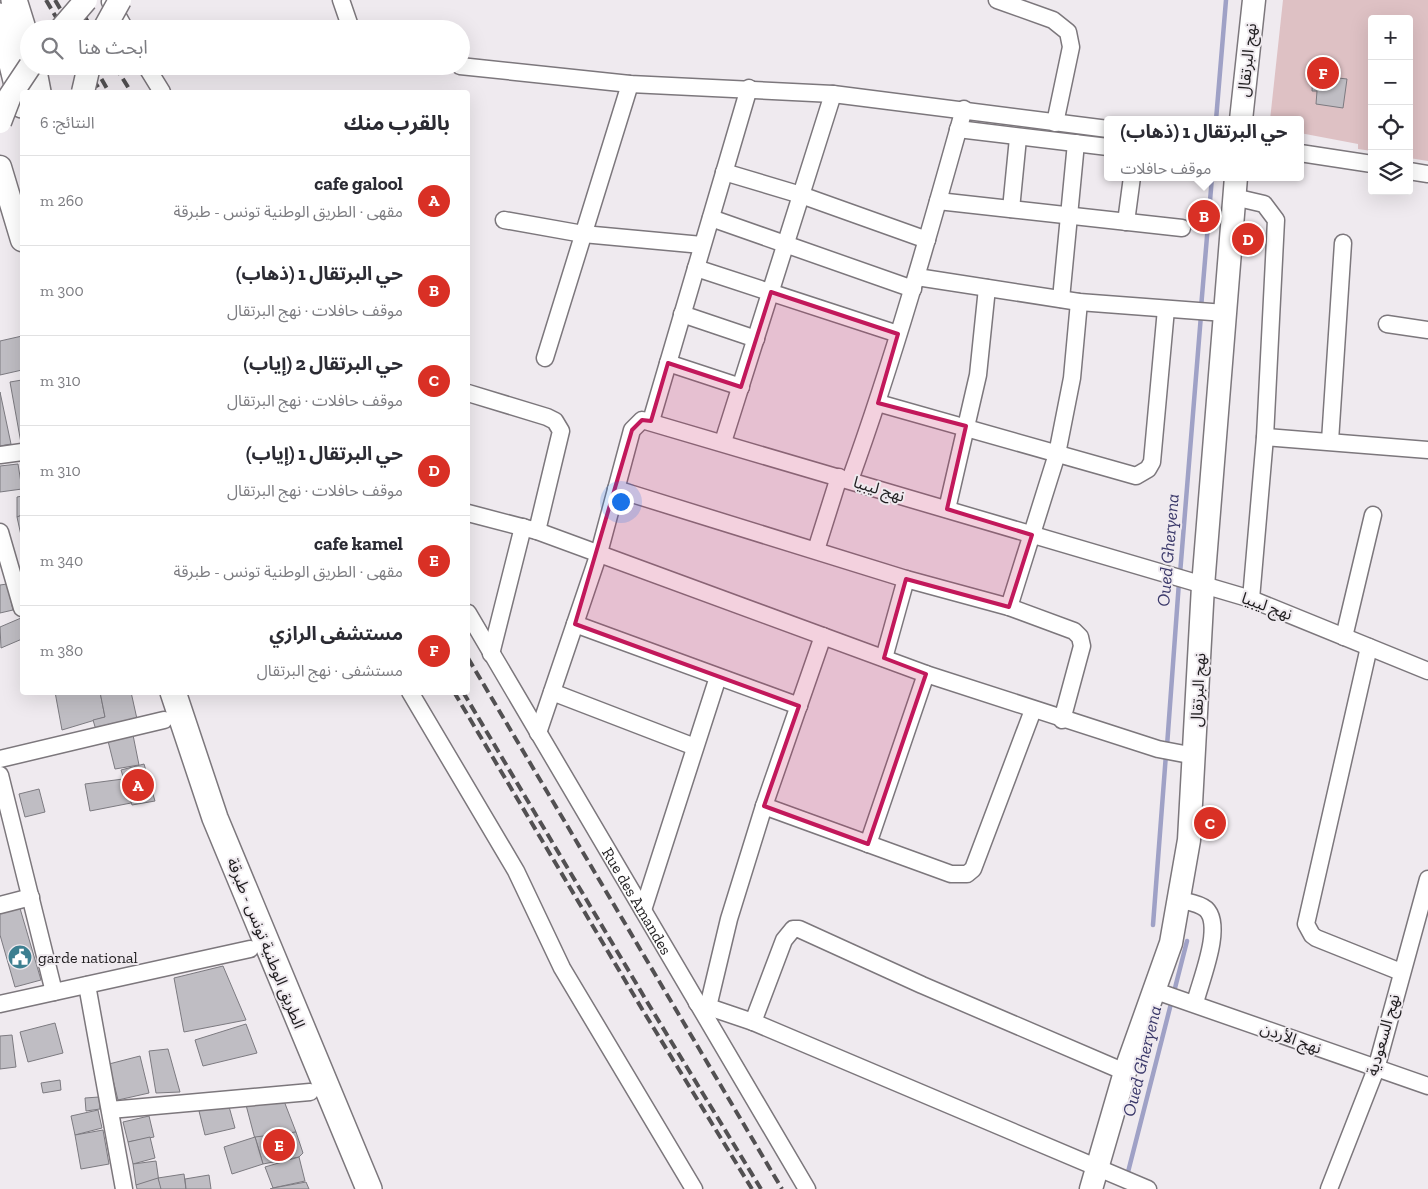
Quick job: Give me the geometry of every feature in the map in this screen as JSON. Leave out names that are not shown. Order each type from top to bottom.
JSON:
[{"type":"main road","points":[[14,0],[20,20]]},
{"type":"main road","points":[[0,16],[20,97]]},
{"type":"main road","points":[[33,75],[37,90]]},
{"type":"main road","name":"الطريق الوطنية تونس - طبرقة","points":[[157,695],[199,824],[351,1189]]},
{"type":"main road","name":"الطريق الوطنية تونس - طبرقة","points":[[174,695],[215,818],[369,1189]]},
{"type":"street","points":[[69,20],[86,0]]},
{"type":"street","points":[[109,0],[120,20]]},
{"type":"street","points":[[109,20],[120,0]]},
{"type":"street","points":[[341,0],[348,20]]},
{"type":"street","points":[[997,0],[1053,20],[1068,32],[1071,47],[1055,123]]},
{"type":"street","name":"نهج البرتقال","points":[[1241,116],[1254,0]]},
{"type":"street","points":[[470,67],[630,84],[749,88],[833,94],[964,109],[1104,129]]},
{"type":"street","points":[[0,122],[10,96],[25,75]]},
{"type":"street","points":[[84,90],[87,75]]},
{"type":"street","points":[[152,75],[161,90]]},
{"type":"street","points":[[545,358],[630,84]]},
{"type":"street","points":[[538,733],[599,553],[635,426],[642,420],[650,421],[749,88]]},
{"type":"street","points":[[723,442],[833,94]]},
{"type":"street","points":[[816,550],[878,403],[915,283],[964,109]]},
{"type":"street","points":[[958,129],[1018,138],[1104,146]]},
{"type":"street","points":[[1011,209],[1018,138]]},
{"type":"street","points":[[1061,299],[1076,143]]},
{"type":"street","points":[[1304,153],[1368,163]]},
{"type":"street","points":[[0,167],[20,233]]},
{"type":"street","points":[[1413,171],[1428,174]]},
{"type":"street","points":[[724,172],[801,196],[927,240]]},
{"type":"street","points":[[1126,222],[1131,181]]},
{"type":"street","points":[[1235,187],[1264,204],[1274,214],[1276,220],[1266,437],[1251,599]]},
{"type":"street","name":"نهج البرتقال","points":[[1091,1189],[1101,1169],[1125,1072],[1156,991],[1171,943],[1189,840],[1186,754],[1218,313],[1235,187]]},
{"type":"street","points":[[938,201],[1182,228]]},
{"type":"street","points":[[711,218],[786,245],[915,283],[988,288],[1079,302],[1218,313]]},
{"type":"street","points":[[504,220],[583,234],[702,245]]},
{"type":"street","points":[[1330,441],[1343,243]]},
{"type":"street","points":[[696,268],[898,334]]},
{"type":"street","points":[[947,509],[978,375],[988,288]]},
{"type":"street","points":[[1009,607],[1057,454],[1072,378],[1079,302]]},
{"type":"street","points":[[878,403],[966,426],[1136,476],[1148,469],[1152,462],[1172,310]]},
{"type":"street","points":[[682,314],[756,339]]},
{"type":"street","points":[[1387,324],[1428,330]]},
{"type":"street","points":[[668,363],[741,387]]},
{"type":"street","points":[[470,398],[547,417],[560,427],[561,431],[492,654]]},
{"type":"street","name":"نهج ليبيا","points":[[650,421],[1251,599],[1428,671]]},
{"type":"street","points":[[1266,437],[1428,450]]},
{"type":"street","points":[[0,455],[20,452]]},
{"type":"street","points":[[616,489],[906,579],[1009,607],[1067,627],[1080,637],[1082,646],[1062,720]]},
{"type":"street","points":[[470,514],[530,529],[599,553],[926,674],[1062,720],[1158,749],[1186,754]]},
{"type":"street","points":[[1344,637],[1373,515]]},
{"type":"street","points":[[0,532],[20,601]]},
{"type":"street","points":[[884,658],[906,579]]},
{"type":"street","name":"Rue des Amandes","points":[[470,616],[643,910],[703,1005],[808,1189]]},
{"type":"street","points":[[575,624],[799,706]]},
{"type":"street","points":[[823,636],[764,806],[703,1005],[753,1022],[1148,1189]]},
{"type":"street","points":[[1370,647],[1306,924],[1312,935],[1316,938],[1401,972]]},
{"type":"street","points":[[868,844],[926,674]]},
{"type":"street","points":[[643,910],[718,677]]},
{"type":"street","points":[[552,692],[695,747]]},
{"type":"street","points":[[412,695],[516,871],[562,968],[694,1189]]},
{"type":"street","points":[[764,806],[951,874],[967,874],[973,869],[1033,710]]},
{"type":"street","points":[[0,759],[164,720]]},
{"type":"street","points":[[0,775],[54,992]]},
{"type":"street","name":"نهج السعودية","points":[[1328,1189],[1376,1068],[1401,972],[1425,904],[1428,878]]},
{"type":"street","points":[[0,904],[31,897]]},
{"type":"street","points":[[1180,900],[1200,905],[1207,910],[1214,932],[1187,1001]]},
{"type":"street","points":[[753,1022],[784,940],[793,929],[799,929],[940,993],[1125,1072]]},
{"type":"street","points":[[0,1004],[250,949]]},
{"type":"street","points":[[87,985],[124,1189]]},
{"type":"street","name":"نهج الأردن","points":[[1156,991],[1428,1086]]},
{"type":"street","points":[[110,1110],[310,1092]]},
{"type":"highlighted area","points":[[771,292],[898,334],[878,403],[966,426],[947,509],[1032,535],[1009,607],[906,579],[884,658],[926,674],[868,844],[764,806],[799,706],[575,624],[632,430],[642,420],[651,421],[668,363],[741,387]]},
{"type":"shaded area","points":[[1283,0],[1428,0],[1428,161],[1413,159],[1413,15],[1368,15],[1368,150],[1358,149],[1358,144],[1304,134],[1304,116],[1270,116]]},
{"type":"building","points":[[1313,75],[1347,79],[1343,108],[1316,104],[1317,91],[1312,91]]},
{"type":"building","points":[[20,336],[20,370],[0,375],[0,341]]},
{"type":"building","points":[[20,380],[20,437],[10,382]]},
{"type":"building","points":[[0,392],[11,444],[0,446]]},
{"type":"building","points":[[18,464],[20,489],[0,492],[0,466]]},
{"type":"building","points":[[20,496],[20,516],[17,517],[17,497]]},
{"type":"building","points":[[20,516],[20,531],[17,517]]},
{"type":"building","points":[[7,584],[13,610],[0,613],[0,585]]},
{"type":"building","points":[[20,618],[20,640],[1,648],[0,627]]},
{"type":"building","points":[[56,695],[101,695],[105,717],[62,730]]},
{"type":"building","points":[[101,695],[132,695],[137,719],[96,730],[93,720],[105,717]]},
{"type":"building","points":[[133,735],[139,765],[115,769],[108,741]]},
{"type":"building","points":[[144,764],[155,801],[132,805],[121,770]]},
{"type":"building","points":[[123,779],[131,803],[90,811],[85,784]]},
{"type":"building","points":[[39,789],[45,812],[25,817],[19,794]]},
{"type":"building","name":"garde national","points":[[19,905],[41,980],[15,987],[0,935],[0,911]]},
{"type":"building","points":[[223,966],[246,1020],[184,1032],[174,978]]},
{"type":"building","points":[[55,1023],[63,1053],[28,1062],[20,1032]]},
{"type":"building","points":[[246,1024],[257,1053],[203,1066],[195,1040]]},
{"type":"building","points":[[12,1035],[16,1067],[0,1069],[0,1036]]},
{"type":"building","points":[[168,1049],[180,1092],[156,1093],[149,1051]]},
{"type":"building","points":[[140,1056],[149,1093],[118,1100],[109,1064]]},
{"type":"building","points":[[60,1080],[61,1090],[43,1093],[41,1083]]},
{"type":"building","points":[[99,1097],[100,1109],[86,1111],[85,1098]]},
{"type":"building","points":[[284,1101],[296,1132],[255,1139],[246,1105]]},
{"type":"building","points":[[228,1103],[235,1128],[205,1135],[199,1111]]},
{"type":"building","points":[[98,1110],[102,1128],[75,1135],[71,1116]]},
{"type":"building","points":[[149,1116],[154,1137],[128,1142],[123,1122]]},
{"type":"building","points":[[103,1130],[109,1164],[81,1169],[75,1135]]},
{"type":"building","points":[[296,1132],[303,1153],[299,1157],[263,1164],[255,1137]]},
{"type":"building","points":[[150,1137],[155,1158],[133,1164],[128,1142]]},
{"type":"building","points":[[255,1137],[263,1164],[232,1174],[224,1147]]},
{"type":"building","points":[[299,1157],[305,1181],[273,1188],[265,1167]]},
{"type":"building","points":[[156,1161],[159,1182],[136,1185],[133,1164]]},
{"type":"building","points":[[184,1174],[186,1189],[160,1189],[158,1178]]},
{"type":"building","points":[[209,1175],[211,1189],[186,1189],[185,1179]]},
{"type":"building","points":[[158,1178],[161,1189],[137,1189],[136,1185]]},
{"type":"building","points":[[306,1182],[309,1189],[270,1189],[273,1188]]},
{"type":"waterway","name":"Oued Gheryena","points":[[1216,116],[1226,0]]},
{"type":"waterway","name":"Oued Gheryena","points":[[1201,308],[1212,181]]},
{"type":"waterway","name":"Oued Gheryena","points":[[1180,574],[1201,315]]},
{"type":"waterway","name":"Oued Gheryena","points":[[1167,746],[1179,582]]},
{"type":"waterway","name":"Oued Gheryena","points":[[1153,925],[1166,754]]},
{"type":"waterway","name":"Oued Gheryena","points":[[1127,1176],[1187,941]]},
{"type":"railway","points":[[46,0],[58,20]]},
{"type":"railway","points":[[55,0],[67,20]]},
{"type":"railway","points":[[75,0],[87,20]]},
{"type":"railway","points":[[91,75],[100,90]]},
{"type":"railway","points":[[99,75],[108,90]]},
{"type":"railway","points":[[121,75],[130,90]]},
{"type":"railway","points":[[470,661],[782,1189]]},
{"type":"railway","points":[[456,695],[642,1009],[752,1189]]},
{"type":"railway","points":[[465,695],[761,1189]]},
{"type":"place","name":"مستشفى الرازي","points":[[1323,73]]},
{"type":"place","name":"حي البرتقال 1 (ذهاب)","points":[[1204,216]]},
{"type":"place","name":"حي البرتقال 1 (إياب)","points":[[1248,239]]},
{"type":"place","name":"cafe galool","points":[[138,785]]},
{"type":"place","name":"حي البرتقال 2 (إياب)","points":[[1210,823]]},
{"type":"place","name":"garde national","points":[[20,957]]},
{"type":"place","name":"cafe kamel","points":[[279,1145]]}]
